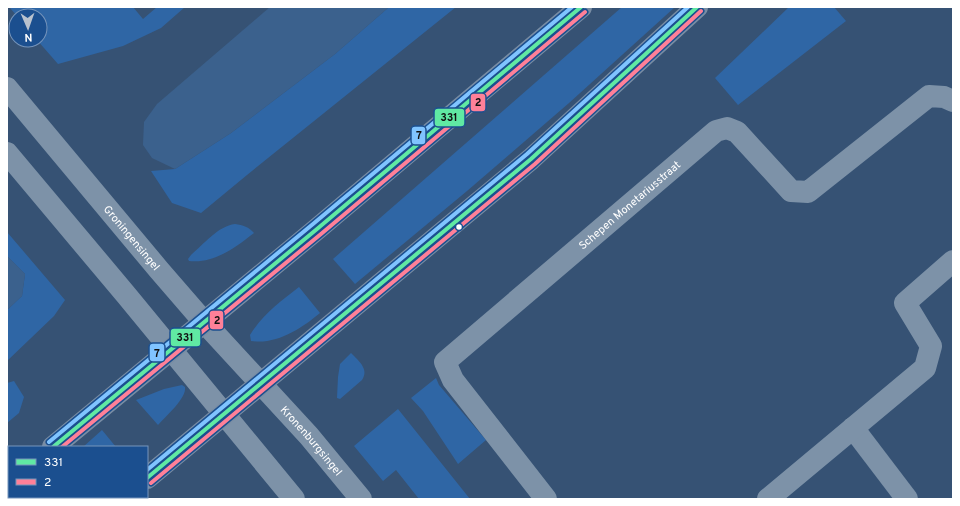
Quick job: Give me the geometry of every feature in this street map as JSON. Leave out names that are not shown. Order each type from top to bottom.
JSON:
[{"type":"main road","points":[[54,446],[581,7]]},
{"type":"main road","points":[[148,477],[531,159],[697,7]]},
{"type":"street","name":"Groningensingel","points":[[7,88],[204,322],[261,384]]},
{"type":"street","name":"Schepen Monetariusstraat","points":[[546,499],[453,380],[445,362],[716,131],[727,128],[737,132],[791,191],[808,192],[929,96],[944,97],[953,101]]},
{"type":"street","points":[[7,153],[294,499]]},
{"type":"street","points":[[768,499],[925,368],[931,346],[905,303],[953,261]]},
{"type":"street","name":"Kronenburgsingel","points":[[261,384],[309,436],[361,499]]},
{"type":"street","points":[[853,428],[907,499]]},
{"type":"shaded area","points":[[133,7],[143,19],[157,7],[185,7],[161,28],[123,46],[58,64],[44,48],[48,48],[48,8],[10,8]]},
{"type":"shaded area","points":[[270,7],[389,7],[335,54],[231,133],[175,169],[152,158],[143,145],[144,122],[157,104]]},
{"type":"shaded area","points":[[389,7],[456,7],[201,213],[172,203],[151,171],[175,169],[231,133],[335,54]]},
{"type":"shaded area","points":[[622,7],[675,7],[569,103],[467,191],[355,284],[333,259]]},
{"type":"shaded area","points":[[789,7],[834,7],[846,21],[738,105],[715,78]]},
{"type":"shaded area","points":[[235,224],[246,227],[254,233],[240,244],[216,257],[207,260],[189,261],[188,259],[191,255],[212,236],[223,228]]},
{"type":"shaded area","points":[[7,232],[65,300],[54,316],[7,361],[7,310],[22,296],[25,274],[7,256]]},
{"type":"shaded area","points":[[7,256],[25,274],[22,296],[7,310]]},
{"type":"shaded area","points":[[299,287],[320,313],[297,330],[280,338],[261,342],[251,341],[250,335],[260,321]]},
{"type":"shaded area","points":[[351,353],[363,366],[365,373],[362,380],[340,399],[337,398],[340,364]]},
{"type":"shaded area","points":[[436,378],[439,385],[486,440],[458,464],[423,411],[411,398]]},
{"type":"shaded area","points":[[14,381],[24,397],[19,413],[7,423],[7,383]]},
{"type":"shaded area","points":[[182,385],[185,387],[183,396],[158,425],[136,400],[164,389]]},
{"type":"shaded area","points":[[398,409],[470,499],[419,499],[396,470],[383,481],[354,446]]},
{"type":"shaded area","points":[[102,430],[115,446],[84,446]]},
{"type":"transit line","name":"7","points":[[49,442],[313,224],[572,7]]},
{"type":"transit line","name":"331","points":[[54,446],[317,229],[581,7]]},
{"type":"transit line","name":"7","points":[[148,469],[527,154],[688,7]]},
{"type":"transit line","name":"331","points":[[148,477],[531,159],[697,7]]},
{"type":"transit line","name":"2","points":[[151,483],[535,164],[701,11]]},
{"type":"transit line","name":"2","points":[[63,446],[321,234],[585,12]]}]
